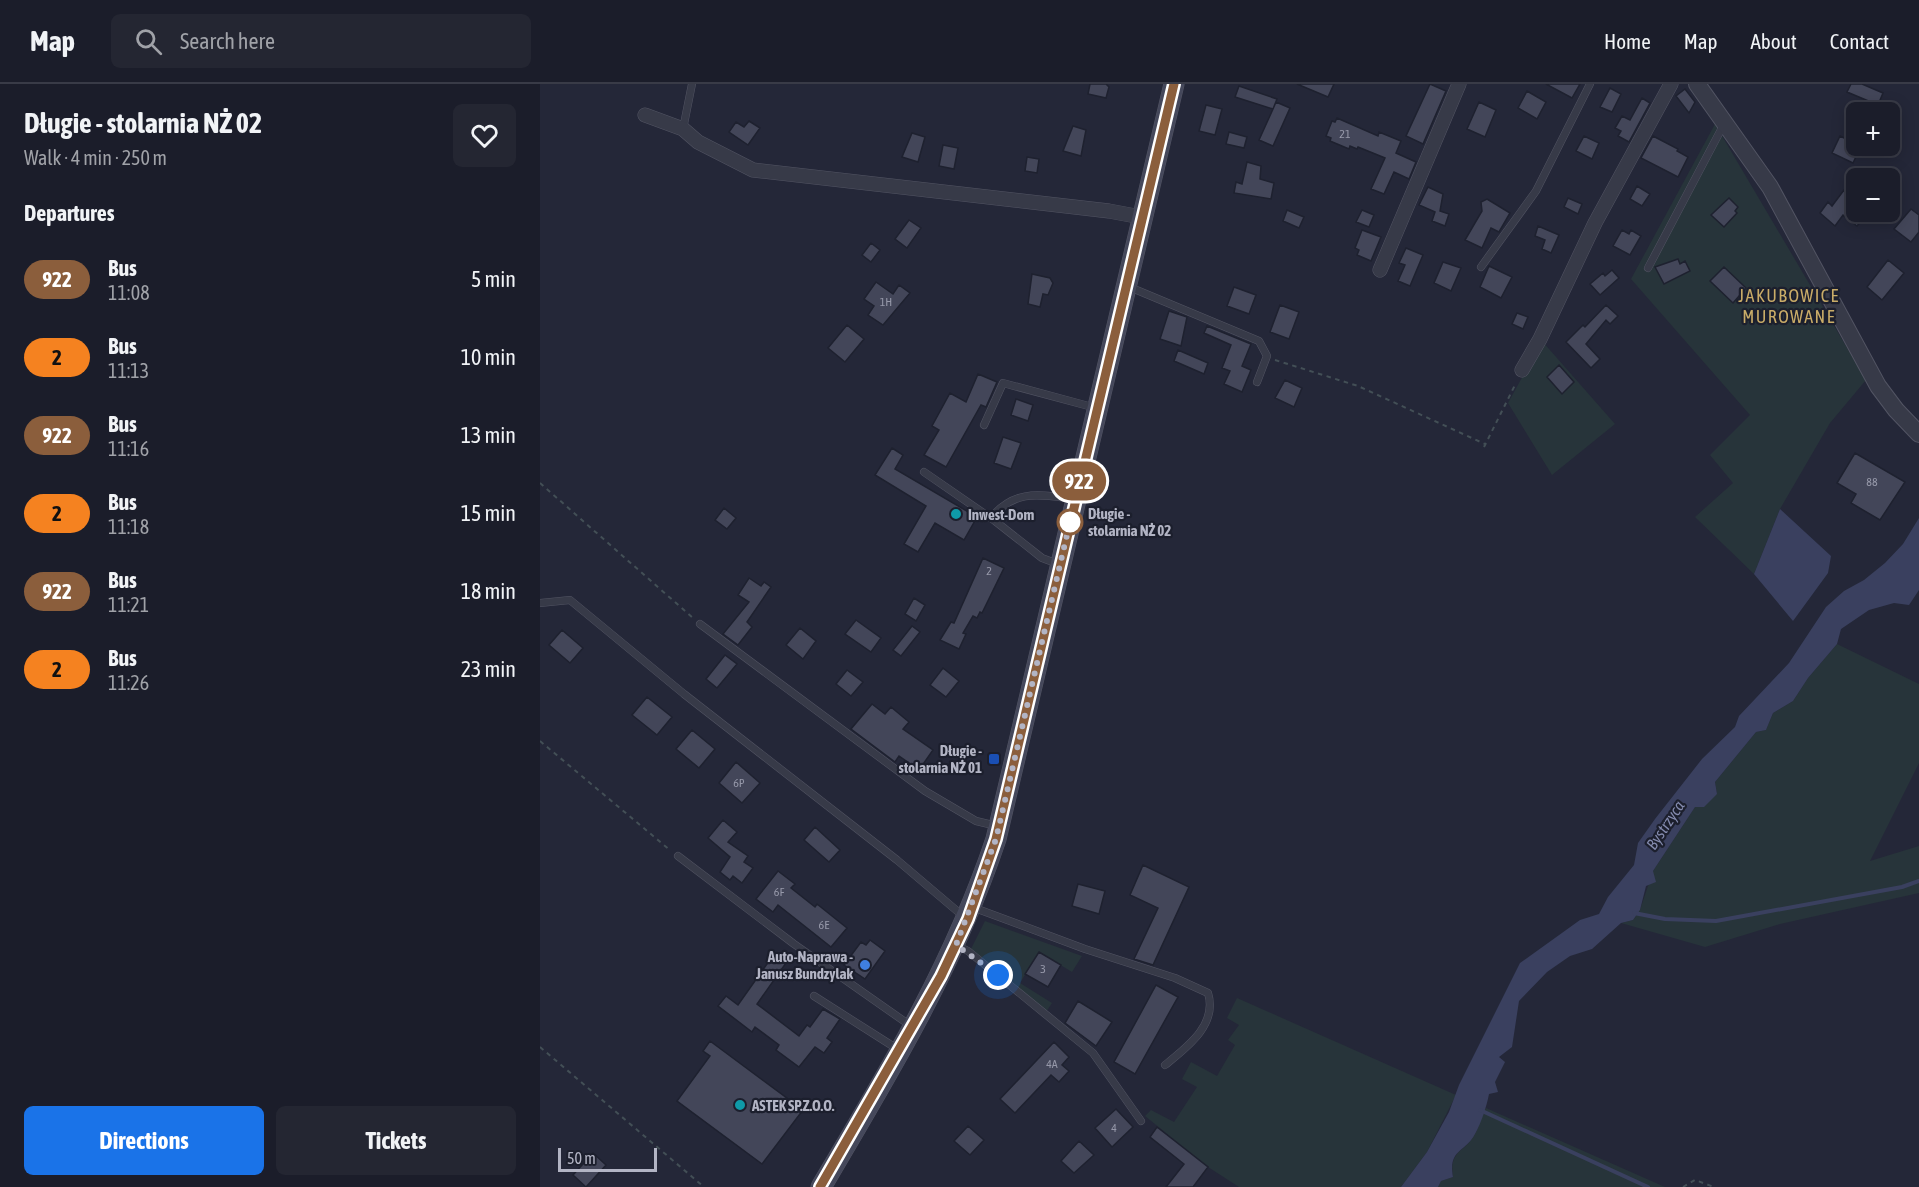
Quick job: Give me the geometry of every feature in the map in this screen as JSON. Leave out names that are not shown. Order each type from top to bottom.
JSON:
[{"type":"main road","points":[[820,1187],[913,1027],[956,945],[970,913],[999,827],[1174,84]]},
{"type":"street","points":[[1380,270],[1459,84]]},
{"type":"street","points":[[1522,370],[1540,339],[1595,223],[1671,84]]},
{"type":"street","points":[[1697,84],[1770,187],[1878,386],[1896,410],[1919,434]]},
{"type":"street","points":[[645,115],[683,129],[698,142],[753,170],[1108,211],[1141,217]]},
{"type":"lane","points":[[683,129],[692,84]]},
{"type":"lane","points":[[1481,267],[1536,191],[1590,84]]},
{"type":"lane","points":[[1648,268],[1725,122]]},
{"type":"lane","points":[[1125,285],[1259,341],[1267,356],[1257,382]]},
{"type":"lane","points":[[984,425],[1003,382],[1096,408]]},
{"type":"lane","points":[[924,472],[991,518],[1042,558],[1061,564]]},
{"type":"lane","points":[[991,518],[1012,498],[1048,496],[1075,499]]},
{"type":"lane","points":[[540,603],[570,600],[684,694],[897,860],[956,912],[970,913],[1175,978],[1208,993],[1210,1012],[1205,1023],[1190,1045],[1165,1065]]},
{"type":"lane","points":[[700,624],[925,791],[976,821],[999,827]]},
{"type":"lane","points":[[678,856],[794,944],[913,1027]]},
{"type":"lane","points":[[956,945],[968,951],[1093,1053],[1141,1121]]},
{"type":"lane","points":[[814,996],[899,1050]]},
{"type":"path","points":[[1267,356],[1358,386],[1484,446],[1522,370]]},
{"type":"path","points":[[540,483],[700,624]]},
{"type":"path","points":[[540,741],[678,856]]},
{"type":"path","points":[[540,1047],[704,1187]]},
{"type":"path","points":[[1683,1187],[1695,1180],[1714,1187]]},
{"type":"shaded area","points":[[1715,124],[1866,380],[1830,423],[1780,509],[1754,574],[1695,517],[1733,483],[1710,455],[1750,415],[1631,279]]},
{"type":"shaded area","points":[[1542,341],[1615,424],[1552,475],[1508,403]]},
{"type":"shaded area","points":[[1837,644],[1919,684],[1919,763],[1870,861],[1919,846],[1919,893],[1780,924],[1705,947],[1621,923],[1633,920],[1640,910],[1653,871],[1695,807],[1717,794],[1715,782],[1756,732],[1766,730],[1773,713],[1793,701],[1808,678]]},
{"type":"shaded area","points":[[985,921],[1082,956],[1072,972],[1039,952],[1020,983],[1052,1003],[1046,1012],[970,951]]},
{"type":"shaded area","points":[[1237,998],[1456,1095],[1427,1152],[1401,1187],[1239,1187],[1208,1167],[1145,1116],[1151,1110],[1174,1122],[1197,1087],[1182,1079],[1191,1062],[1217,1076],[1235,1045],[1228,1040],[1239,1025],[1227,1018]]},
{"type":"shaded area","points":[[1486,1108],[1665,1187],[1438,1187],[1441,1181],[1453,1177],[1453,1161],[1475,1134]]},
{"type":"water","points":[[1780,509],[1831,556],[1828,573],[1793,621],[1754,574]]},
{"type":"water","name":"Bystrzyca","points":[[1919,518],[1919,590],[1909,605],[1894,603],[1869,610],[1841,629],[1837,644],[1808,678],[1793,701],[1773,713],[1766,730],[1756,732],[1715,782],[1717,794],[1704,807],[1695,807],[1653,871],[1656,882],[1646,886],[1640,910],[1633,920],[1621,923],[1592,949],[1570,956],[1547,972],[1519,1001],[1512,1047],[1499,1057],[1505,1062],[1495,1082],[1498,1092],[1489,1094],[1475,1134],[1455,1156],[1452,1168],[1453,1177],[1441,1181],[1438,1187],[1401,1187],[1427,1152],[1449,1112],[1459,1085],[1520,963],[1580,920],[1599,914],[1608,897],[1634,865],[1638,843],[1702,759],[1735,727],[1739,716],[1789,663],[1826,607],[1844,591],[1864,580],[1885,563],[1903,544]]},
{"type":"building","points":[[1090,84],[1106,84],[1109,87],[1106,98],[1088,94]]},
{"type":"building","points":[[1297,84],[1334,84],[1328,97]]},
{"type":"building","points":[[1430,84],[1446,91],[1423,144],[1406,136]]},
{"type":"building","points":[[1546,84],[1580,84],[1572,98]]},
{"type":"building","points":[[1851,84],[1862,84],[1883,93],[1879,102],[1871,102],[1847,92]]},
{"type":"building","points":[[1239,86],[1277,99],[1273,109],[1235,97]]},
{"type":"building","points":[[1610,88],[1621,94],[1612,112],[1600,107]]},
{"type":"building","points":[[1685,89],[1695,102],[1689,113],[1676,96]]},
{"type":"building","points":[[1527,91],[1546,102],[1537,119],[1518,108]]},
{"type":"building","points":[[1642,98],[1650,103],[1629,142],[1618,136],[1621,131],[1615,128],[1622,116],[1630,120]]},
{"type":"building","points":[[1276,102],[1290,108],[1273,146],[1259,140]]},
{"type":"building","points":[[1479,102],[1496,110],[1485,137],[1467,129]]},
{"type":"building","points":[[1206,105],[1222,109],[1215,135],[1199,131]]},
{"type":"building","points":[[1337,118],[1378,136],[1379,132],[1401,141],[1396,153],[1416,162],[1409,179],[1394,172],[1384,194],[1371,189],[1385,158],[1358,147],[1357,149],[1350,146],[1349,149],[1330,141],[1331,138],[1326,136],[1332,121],[1335,122]]},
{"type":"building","points":[[749,121],[760,128],[748,145],[729,132],[736,122],[744,127]]},
{"type":"building","points":[[1073,126],[1086,130],[1081,156],[1063,151]]},
{"type":"building","points":[[1229,132],[1247,137],[1244,148],[1226,144]]},
{"type":"building","points":[[912,133],[925,137],[918,162],[902,157]]},
{"type":"building","points":[[1584,136],[1599,143],[1592,159],[1576,151]]},
{"type":"building","points":[[1653,136],[1688,157],[1678,177],[1641,158]]},
{"type":"building","points":[[1840,136],[1846,139],[1846,156],[1856,156],[1853,163],[1832,153]]},
{"type":"building","points":[[943,145],[958,148],[954,169],[939,166]]},
{"type":"building","points":[[1027,157],[1039,159],[1037,173],[1025,171]]},
{"type":"building","points":[[1247,162],[1261,166],[1260,179],[1274,183],[1271,199],[1234,193],[1236,182],[1242,184]]},
{"type":"building","points":[[1637,186],[1650,194],[1642,206],[1630,199]]},
{"type":"building","points":[[1428,187],[1443,194],[1440,211],[1449,214],[1445,226],[1432,221],[1435,212],[1419,205]]},
{"type":"building","points":[[1844,190],[1846,192],[1846,217],[1843,215],[1835,226],[1820,213],[1828,202],[1832,206]]},
{"type":"building","points":[[1568,198],[1582,204],[1578,214],[1564,207]]},
{"type":"building","points":[[1729,198],[1738,207],[1735,211],[1737,213],[1724,227],[1711,215]]},
{"type":"building","points":[[1487,199],[1510,213],[1499,232],[1491,228],[1482,248],[1465,240],[1482,211],[1481,202]]},
{"type":"building","points":[[1911,209],[1919,215],[1919,232],[1911,242],[1894,229]]},
{"type":"building","points":[[1287,210],[1304,217],[1299,228],[1283,221]]},
{"type":"building","points":[[1362,210],[1374,215],[1369,227],[1356,222]]},
{"type":"building","points":[[909,220],[921,228],[907,248],[895,239]]},
{"type":"building","points":[[1538,226],[1559,235],[1551,253],[1542,249],[1545,240],[1535,236]]},
{"type":"building","points":[[1362,230],[1381,237],[1371,261],[1357,255],[1359,250],[1355,248]]},
{"type":"building","points":[[1622,230],[1629,234],[1631,230],[1641,236],[1630,255],[1613,246]]},
{"type":"building","points":[[871,243],[880,250],[871,262],[862,255]]},
{"type":"building","points":[[1406,248],[1423,255],[1410,286],[1398,281],[1405,265],[1399,263]]},
{"type":"building","points":[[1678,259],[1680,264],[1685,261],[1690,271],[1664,284],[1655,267]]},
{"type":"building","points":[[1888,260],[1904,273],[1882,300],[1867,287]]},
{"type":"building","points":[[1443,262],[1461,268],[1451,291],[1434,283]]},
{"type":"building","points":[[1489,266],[1512,277],[1501,298],[1480,287]]},
{"type":"building","points":[[1724,267],[1746,288],[1733,303],[1710,281]]},
{"type":"building","points":[[1612,270],[1619,278],[1600,295],[1590,284],[1603,273],[1605,276]]},
{"type":"building","points":[[1032,274],[1050,278],[1053,283],[1048,295],[1043,294],[1040,307],[1028,304]]},
{"type":"building","points":[[876,282],[893,294],[899,285],[910,293],[883,325],[868,315],[874,306],[864,299]]},
{"type":"building","points":[[1234,287],[1256,295],[1249,314],[1227,306]]},
{"type":"building","points":[[1280,305],[1299,312],[1289,339],[1270,332]]},
{"type":"building","points":[[1606,305],[1618,316],[1610,324],[1606,320],[1586,344],[1600,359],[1591,368],[1566,342],[1583,325],[1585,327]]},
{"type":"building","points":[[1169,311],[1187,317],[1181,346],[1160,339]]},
{"type":"building","points":[[1517,313],[1528,317],[1523,329],[1512,324]]},
{"type":"building","points":[[847,325],[864,339],[845,362],[828,348]]},
{"type":"building","points":[[1207,326],[1251,344],[1242,366],[1251,370],[1242,392],[1224,384],[1230,371],[1222,368],[1231,345],[1204,333]]},
{"type":"building","points":[[1178,350],[1208,363],[1204,374],[1174,361]]},
{"type":"building","points":[[1559,365],[1574,382],[1562,394],[1547,377]]},
{"type":"building","points":[[978,374],[997,382],[986,407],[981,405],[946,467],[924,455],[939,430],[932,426],[950,393],[966,402]]},
{"type":"building","points":[[1285,380],[1302,388],[1294,407],[1275,398]]},
{"type":"building","points":[[1016,399],[1033,405],[1028,421],[1011,415]]},
{"type":"building","points":[[1003,437],[1021,443],[1011,469],[994,463]]},
{"type":"building","points":[[892,448],[903,455],[895,469],[977,517],[964,540],[935,523],[918,552],[904,544],[926,506],[875,475]]},
{"type":"building","points":[[1855,453],[1905,482],[1880,520],[1851,503],[1856,494],[1837,483]]},
{"type":"building","points":[[724,508],[736,518],[727,529],[715,520]]},
{"type":"building","points":[[983,558],[1004,568],[982,613],[980,612],[977,618],[973,616],[963,633],[966,634],[959,649],[940,640],[951,622],[954,623]]},
{"type":"building","points":[[749,578],[761,586],[764,582],[771,587],[747,622],[752,627],[738,645],[723,634],[749,602],[738,595]]},
{"type":"building","points":[[914,598],[925,605],[916,621],[905,614]]},
{"type":"building","points":[[856,620],[881,638],[871,652],[845,634]]},
{"type":"building","points":[[912,626],[920,632],[901,656],[893,650]]},
{"type":"building","points":[[800,628],[816,641],[803,659],[786,645]]},
{"type":"building","points":[[562,630],[583,648],[570,663],[549,645]]},
{"type":"building","points":[[725,655],[737,664],[717,688],[706,679]]},
{"type":"building","points":[[943,668],[959,681],[946,697],[930,685]]},
{"type":"building","points":[[847,670],[863,682],[851,696],[836,684]]},
{"type":"building","points":[[647,697],[672,717],[657,735],[632,715]]},
{"type":"building","points":[[872,704],[885,714],[891,707],[909,722],[903,729],[933,750],[919,770],[899,756],[895,762],[851,729]]},
{"type":"building","points":[[692,730],[715,749],[699,768],[676,749]]},
{"type":"building","points":[[736,762],[760,783],[742,803],[719,783]]},
{"type":"building","points":[[723,820],[737,832],[728,842],[748,856],[744,862],[753,868],[742,883],[733,876],[730,880],[720,872],[730,857],[708,838]]},
{"type":"building","points":[[815,827],[840,850],[829,862],[804,840]]},
{"type":"building","points":[[1143,865],[1189,887],[1153,965],[1134,959],[1158,908],[1130,895]]},
{"type":"building","points":[[778,871],[795,884],[791,888],[815,907],[817,904],[847,928],[831,947],[778,905],[773,912],[756,899]]},
{"type":"building","points":[[1078,884],[1105,891],[1099,914],[1072,906]]},
{"type":"building","points":[[870,940],[885,951],[865,979],[844,965],[861,942],[866,945]]},
{"type":"building","points":[[1039,952],[1061,965],[1048,987],[1025,974]]},
{"type":"building","points":[[774,954],[786,963],[757,1004],[799,1036],[807,1025],[810,1027],[823,1009],[840,1019],[827,1038],[832,1042],[824,1053],[815,1047],[799,1067],[776,1050],[779,1045],[755,1027],[752,1032],[718,1006],[726,996],[738,1005]]},
{"type":"building","points":[[1156,985],[1178,997],[1135,1074],[1114,1062]]},
{"type":"building","points":[[1078,1001],[1112,1022],[1096,1046],[1065,1023]]},
{"type":"building","name":"ASTEK SP.Z.O.O.","points":[[710,1041],[803,1110],[762,1164],[677,1101],[710,1056],[703,1051]]},
{"type":"building","points":[[1054,1042],[1069,1057],[1062,1065],[1069,1071],[1059,1082],[1051,1075],[1015,1113],[1000,1099]]},
{"type":"building","points":[[1116,1109],[1133,1127],[1112,1147],[1095,1128]]},
{"type":"building","points":[[968,1126],[984,1140],[970,1155],[954,1141]]},
{"type":"building","points":[[1157,1127],[1208,1167],[1193,1187],[1166,1187],[1184,1164],[1150,1137]]},
{"type":"building","points":[[1079,1141],[1094,1155],[1074,1173],[1061,1161]]},
{"type":"building","points":[[593,1153],[606,1165],[586,1187],[573,1175]]},
{"type":"waterway","points":[[1634,913],[1665,919],[1716,921],[1902,887],[1919,881]]},
{"type":"waterway","points":[[1480,1110],[1648,1187]]},
{"type":"bus line","name":"922","points":[[820,1187],[941,976],[968,919],[996,839],[1013,775],[1108,355],[1174,84]]},
{"type":"place","name":"Inwest-Dom","points":[[956,514]]},
{"type":"place","name":"Długie - stolarnia NŻ 02","points":[[1070,522]]},
{"type":"place","name":"Długie - stolarnia NŻ 01","points":[[994,759]]},
{"type":"place","name":"Auto-Naprawa - Janusz Bundzylak","points":[[865,965]]},
{"type":"place","name":"ASTEK SP.Z.O.O.","points":[[740,1105]]},
{"type":"district","name":"JAKUBOWICE MUROWANE","points":[[1789,305]]},
{"type":"route","points":[[998,975],[968,951],[956,945],[978,893],[996,839],[1013,775],[1070,522]]}]
